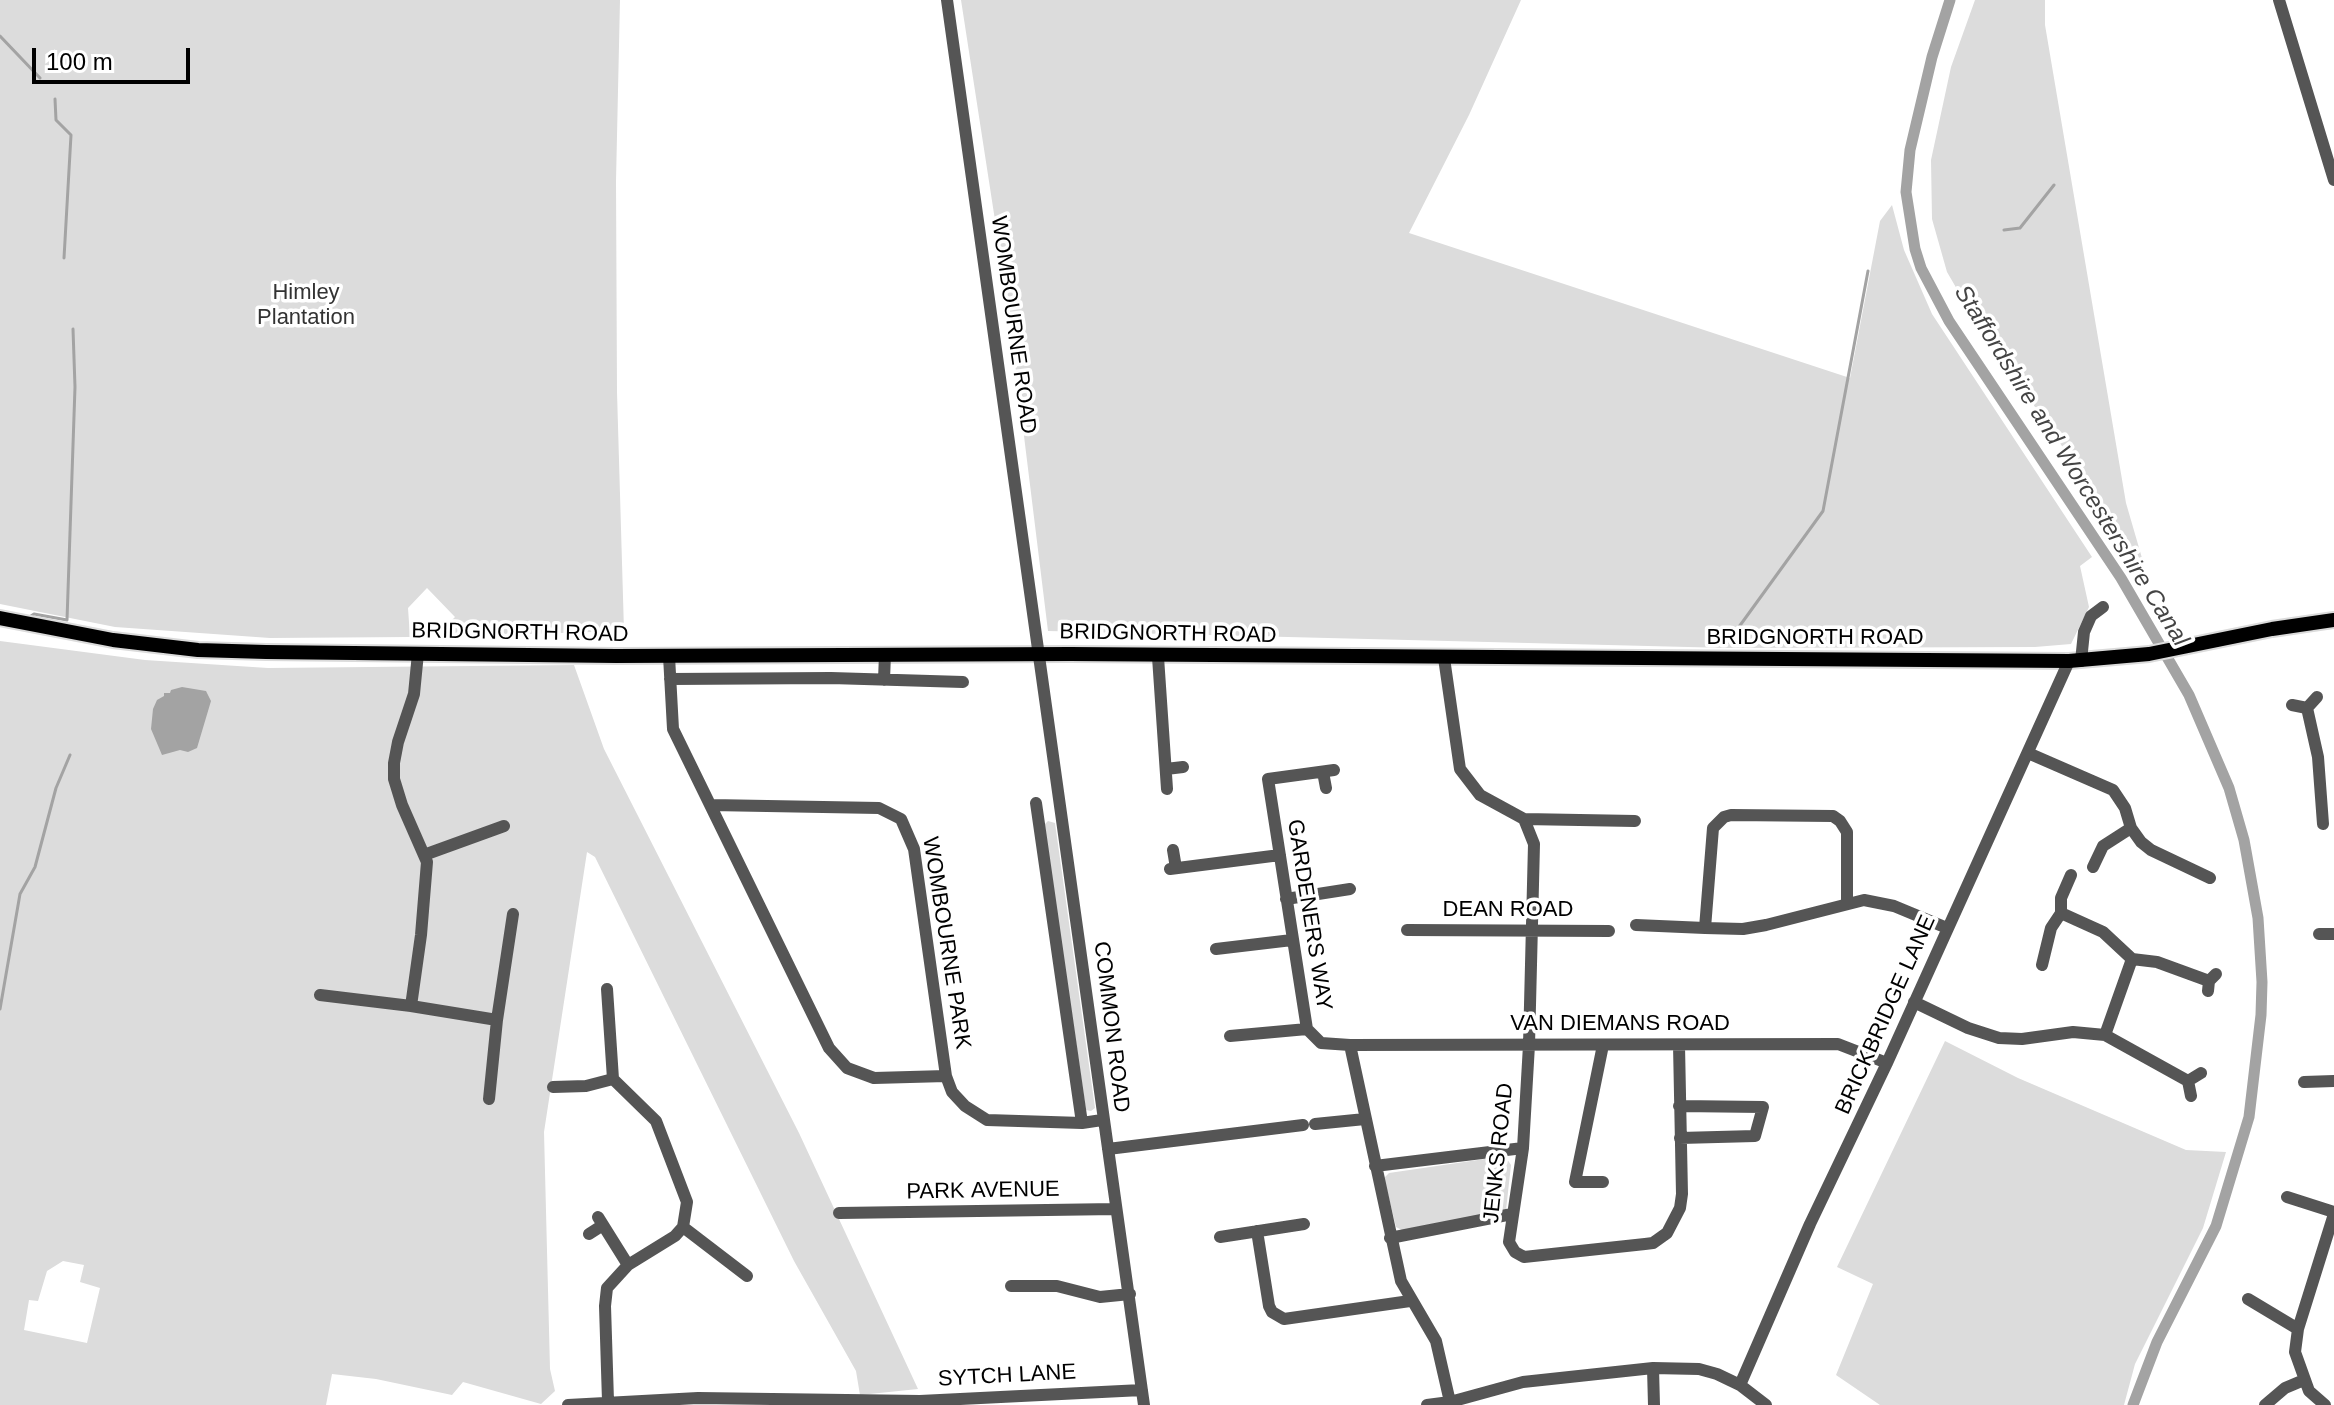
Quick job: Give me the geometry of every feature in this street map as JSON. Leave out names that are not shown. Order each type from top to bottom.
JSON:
[{"type":"main road","name":"BRIDGNORTH ROAD","points":[[0,618],[113,640],[198,650],[669,656],[885,654],[2075,661],[2149,654],[2334,620]]},
{"type":"street","name":"WOMBOURNE ROAD","points":[[947,0],[1039,655]]},
{"type":"street","points":[[2279,0],[2334,180]]},
{"type":"street","name":"BRICKBRIDGE LANE","points":[[1740,1385],[1810,1224],[2028,753],[2075,661],[2091,616],[2103,607]]},
{"type":"street","points":[[411,1006],[427,882],[424,855],[394,779],[398,742],[414,694],[418,653]]},
{"type":"street","points":[[884,680],[885,654]]},
{"type":"street","name":"COMMON ROAD","points":[[1039,655],[1144,1405]]},
{"type":"street","name":"WOMBOURNE PARK","points":[[669,656],[673,729],[829,1048],[847,1068],[874,1078],[946,1076]]},
{"type":"street","points":[[1158,657],[1167,789]]},
{"type":"street","points":[[1444,658],[1460,769],[1480,795],[1524,819],[1635,821]]},
{"type":"street","points":[[670,679],[963,682]]},
{"type":"street","points":[[2307,708],[2317,697]]},
{"type":"street","points":[[2292,705],[2307,708]]},
{"type":"street","points":[[2307,708],[2318,757],[2323,824]]},
{"type":"street","points":[[2028,753],[2113,790],[2125,808],[2131,828],[2151,850],[2194,877],[2210,878]]},
{"type":"street","points":[[2318,757],[2334,756]]},
{"type":"street","points":[[1166,769],[1183,767]]},
{"type":"street","name":"GARDENERS WAY","points":[[1326,788],[1328,771],[1268,779],[1307,1029],[1321,1043],[1350,1045]]},
{"type":"street","name":"WOMBOURNE PARK","points":[[711,805],[879,808],[901,819],[914,849],[946,1076],[958,1100],[987,1120],[1082,1123],[1102,1120]]},
{"type":"street","name":"COMMON ROAD","points":[[1059,812],[1037,810],[1082,1123]]},
{"type":"street","points":[[1705,928],[1711,836],[1718,822],[1731,815],[1833,816],[1840,821],[1847,832],[1847,903]]},
{"type":"street","name":"JENKS ROAD","points":[[1524,819],[1534,844],[1523,1148],[1509,1242],[1515,1252],[1524,1257],[1653,1243],[1667,1233],[1680,1208],[1679,1045]]},
{"type":"street","points":[[424,855],[504,826]]},
{"type":"street","points":[[2093,857],[2103,846],[2131,828]]},
{"type":"street","points":[[1173,850],[1173,868],[1280,855]]},
{"type":"street","points":[[2042,965],[2051,928],[2061,913],[2061,898],[2071,875]]},
{"type":"street","points":[[1286,899],[1346,890],[1339,877]]},
{"type":"street","points":[[1636,925],[1743,929],[1864,900],[1879,902],[1947,928]]},
{"type":"street","points":[[1653,910],[1655,925]]},
{"type":"street","points":[[2061,913],[2103,932],[2132,959],[2157,962],[2211,982]]},
{"type":"street","points":[[489,1099],[513,914]]},
{"type":"street","name":"DEAN ROAD","points":[[1407,930],[1609,931]]},
{"type":"street","points":[[1225,933],[1222,948],[1292,940]]},
{"type":"street","points":[[2319,934],[2334,934]]},
{"type":"street","points":[[2105,1035],[2132,959]]},
{"type":"street","points":[[320,995],[497,1020]]},
{"type":"street","points":[[608,1401],[607,1288],[628,1265],[665,1245],[683,1227],[686,1212],[686,1196],[664,1135],[651,1113],[613,1079],[612,996]]},
{"type":"street","points":[[1914,1002],[1968,1028],[1999,1038],[2022,1039],[2073,1032],[2105,1035],[2188,1081],[2191,1096]]},
{"type":"street","points":[[1230,1036],[1307,1029]]},
{"type":"street","name":"VAN DIEMANS ROAD","points":[[1350,1045],[1838,1044],[1887,1063]]},
{"type":"street","points":[[1350,1045],[1401,1281],[1436,1341],[1450,1402]]},
{"type":"street","points":[[1603,1045],[1575,1182],[1603,1182]]},
{"type":"street","points":[[2188,1081],[2201,1073]]},
{"type":"street","points":[[553,1087],[586,1086],[613,1079]]},
{"type":"street","points":[[2304,1082],[2318,1088],[2334,1081]]},
{"type":"street","points":[[1679,1106],[1763,1107],[1755,1136],[1680,1138]]},
{"type":"street","points":[[1108,1149],[1365,1119]]},
{"type":"street","points":[[1375,1166],[1523,1148]]},
{"type":"street","points":[[2303,1186],[2293,1198],[2334,1213],[2329,1251],[2298,1329],[2295,1352],[2309,1391],[2325,1405]]},
{"type":"street","name":"PARK AVENUE","points":[[847,1218],[1116,1209]]},
{"type":"street","points":[[1390,1238],[1512,1214]]},
{"type":"street","points":[[589,1234],[600,1221],[628,1265]]},
{"type":"street","points":[[1220,1237],[1304,1224]]},
{"type":"street","points":[[683,1227],[747,1276]]},
{"type":"street","points":[[1257,1231],[1269,1306],[1272,1312],[1284,1319],[1410,1301]]},
{"type":"street","points":[[1024,1270],[1017,1286],[1057,1286],[1100,1297],[1130,1294]]},
{"type":"street","points":[[2248,1299],[2264,1303],[2298,1329]]},
{"type":"street","points":[[1653,1368],[1654,1405]]},
{"type":"street","points":[[1427,1405],[1450,1402],[1523,1382],[1653,1368],[1699,1369],[1717,1374],[1740,1385],[1766,1405]]},
{"type":"street","points":[[2265,1405],[2285,1388],[2304,1380]]},
{"type":"street","name":"SYTCH LANE","points":[[568,1405],[608,1401],[920,1401],[1142,1390]]},
{"type":"green space","name":"Himley Plantation","points":[[0,0],[620,0],[616,181],[617,392],[624,631],[435,637],[455,617],[427,588],[408,608],[410,637],[270,638],[115,627],[0,604]]},
{"type":"green space","points":[[961,0],[1521,0],[1469,115],[1409,233],[1850,378],[1880,221],[1892,205],[1904,250],[1932,314],[2092,557],[2080,566],[2089,607],[2071,644],[2035,647],[1728,648],[1048,631],[1007,298]]},
{"type":"green space","points":[[1975,0],[2045,0],[2045,25],[2126,503],[2144,565],[1975,320],[1947,272],[1932,219],[1931,160],[1951,67]]},
{"type":"green space","points":[[0,641],[145,660],[268,668],[574,665],[604,749],[799,1133],[918,1389],[860,1395],[856,1371],[794,1261],[595,857],[587,852],[544,1132],[550,1369],[555,1391],[541,1404],[463,1382],[452,1395],[376,1379],[332,1374],[326,1405],[0,1405]],"holes":[[[63,1261],[84,1265],[80,1282],[100,1288],[87,1343],[24,1330],[29,1300],[38,1301],[47,1271]]]},
{"type":"green space","points":[[1048,821],[1055,823],[1095,1108],[1091,1111],[1086,1110],[1044,825]]},
{"type":"green space","points":[[1945,1041],[2018,1078],[2186,1150],[2226,1152],[2203,1228],[2135,1364],[2124,1405],[1880,1405],[1836,1375],[1873,1284],[1837,1267]]},
{"type":"green space","points":[[1505,1156],[1511,1165],[1506,1210],[1402,1230],[1396,1227],[1384,1178],[1389,1173]]},
{"type":"shaded area","points":[[182,687],[206,691],[211,701],[197,748],[162,755],[151,729],[153,709],[164,693]]},
{"type":"waterway","name":"Staffordshire and Worcestershire Canal","points":[[1950,0],[1932,57],[1910,150],[1906,192],[1921,268],[1949,321],[2121,578],[2189,695],[2229,788],[2244,840],[2258,918],[2261,1015],[2249,1117],[2216,1226],[2157,1342],[2133,1405]]},
{"type":"waterway","points":[[0,36],[40,78]]},
{"type":"waterway","points":[[55,99],[56,120],[71,135],[64,258]]},
{"type":"waterway","points":[[2004,230],[2020,228],[2054,185]]},
{"type":"waterway","points":[[1728,642],[1823,511],[1868,271]]},
{"type":"waterway","points":[[31,616],[67,620],[75,387],[73,329]]},
{"type":"waterway","points":[[0,1009],[20,894],[35,867],[56,788],[70,755]]}]
